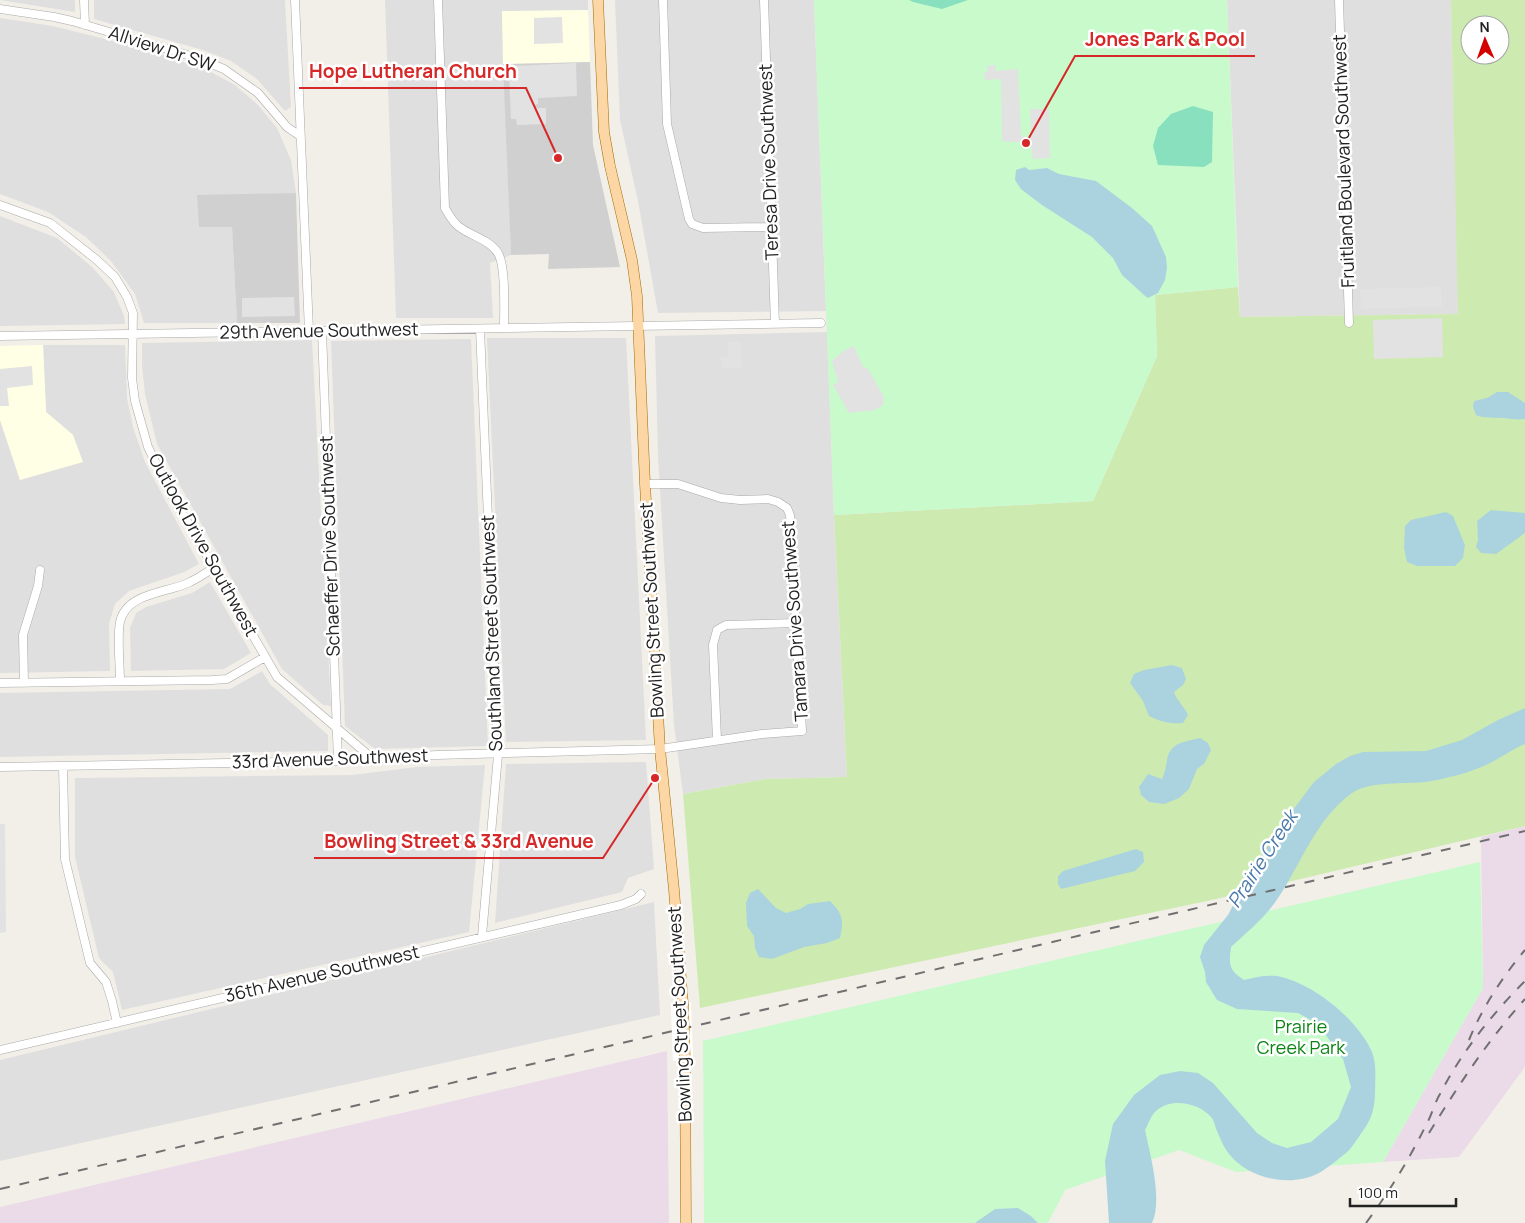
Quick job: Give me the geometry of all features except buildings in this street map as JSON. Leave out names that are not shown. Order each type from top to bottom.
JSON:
[{"type":"main road","name":"Bowling Street Southwest","points":[[598,0],[604,132],[632,260],[637,296],[645,484],[660,750],[683,1004],[686,1223]]},
{"type":"street","points":[[84,0],[85,25]]},
{"type":"street","points":[[295,0],[309,331]]},
{"type":"street","points":[[438,0],[445,208],[451,219],[459,227],[490,245],[498,253],[502,265],[504,328]]},
{"type":"street","points":[[663,0],[667,124],[688,219],[692,224],[703,228],[771,227]]},
{"type":"street","name":"Teresa Drive Southwest","points":[[764,0],[775,324]]},
{"type":"street","name":"Fruitland Boulevard Southwest","points":[[1339,0],[1349,323]]},
{"type":"street","name":"Allview Dr SW","points":[[0,9],[54,17],[85,25],[194,57],[224,69],[258,93],[287,127],[300,136]]},
{"type":"street","name":"Outlook Drive Southwest","points":[[0,205],[50,223],[97,260],[115,278],[127,297],[133,313],[132,378],[135,401],[148,446],[170,492],[278,677],[373,759]]},
{"type":"street","name":"29th Avenue Southwest","points":[[0,336],[821,323]]},
{"type":"street","name":"Southland Street Southwest","points":[[480,329],[498,755],[482,936]]},
{"type":"street","name":"Schaeffer Drive Southwest","points":[[322,331],[338,761]]},
{"type":"street","name":"Tamara Drive Southwest","points":[[645,484],[678,484],[721,498],[740,500],[768,499],[778,502],[787,508],[790,515],[802,731]]},
{"type":"street","points":[[120,681],[120,622],[125,611],[133,603],[147,596],[188,583],[215,568]]},
{"type":"street","points":[[24,683],[23,635],[38,586],[40,570]]},
{"type":"street","points":[[716,740],[713,645],[717,630],[726,625],[796,623]]},
{"type":"street","points":[[0,683],[227,679],[265,657]]},
{"type":"street","name":"33rd Avenue Southwest","points":[[0,767],[338,761],[437,755],[660,750],[716,740],[802,731]]},
{"type":"street","points":[[63,766],[65,859],[90,963],[106,982],[116,1023]]},
{"type":"street","name":"36th Avenue Southwest","points":[[0,1050],[621,905],[636,899],[641,894]]},
{"type":"shaded area","points":[[0,0],[75,0],[75,12]]},
{"type":"shaded area","points":[[94,0],[285,0],[291,107],[285,111],[257,79],[231,61],[203,50],[94,19]]},
{"type":"shaded area","points":[[385,0],[588,0],[588,10],[502,12],[511,255],[490,263],[493,318],[396,318]]},
{"type":"shaded area","points":[[615,0],[814,0],[826,311],[658,313],[638,201],[620,120]]},
{"type":"shaded area","points":[[1227,0],[1451,0],[1459,314],[1240,317]]},
{"type":"shaded area","points":[[588,10],[590,62],[503,64],[502,11]]},
{"type":"shaded area","points":[[562,17],[563,43],[534,44],[534,18]]},
{"type":"shaded area","points":[[0,18],[53,26],[149,50],[211,72],[235,85],[257,104],[277,128],[291,160],[296,193],[197,196],[232,227],[237,323],[144,323],[135,294],[111,261],[86,237],[48,212],[0,194]]},
{"type":"shaded area","points":[[590,62],[593,145],[620,267],[548,269],[549,254],[511,255],[503,64]]},
{"type":"shaded area","points":[[576,63],[577,96],[538,98],[538,104],[535,105],[535,108],[546,108],[546,124],[517,125],[516,119],[511,119],[509,73],[514,72],[514,66]]},
{"type":"shaded area","points":[[995,65],[996,71],[1018,69],[1021,135],[1026,138],[1031,135],[1030,109],[1049,109],[1050,158],[1033,159],[1031,147],[1027,143],[1002,141],[1001,79],[985,80],[984,72],[988,72],[987,66]]},
{"type":"shaded area","points":[[296,193],[300,323],[237,323],[232,227],[199,227],[197,195]]},
{"type":"shaded area","points":[[0,216],[57,238],[92,267],[114,292],[124,316],[125,324],[0,326]]},
{"type":"shaded area","points":[[1441,287],[1442,306],[1361,309],[1360,289]]},
{"type":"shaded area","points":[[294,297],[295,316],[242,317],[242,298]]},
{"type":"shaded area","points":[[1442,318],[1443,357],[1374,359],[1373,320]]},
{"type":"shaded area","points":[[827,332],[847,777],[766,779],[683,794],[674,725],[658,456],[655,336]]},
{"type":"shaded area","points":[[487,338],[626,338],[646,740],[506,742]]},
{"type":"shaded area","points":[[471,339],[488,746],[375,749],[345,726],[331,341]]},
{"type":"shaded area","points":[[312,340],[331,706],[323,705],[282,669],[157,444],[145,394],[142,366],[142,343]]},
{"type":"shaded area","points":[[728,342],[741,342],[742,368],[722,368],[721,357],[728,357]]},
{"type":"shaded area","points":[[43,345],[125,345],[127,398],[133,427],[145,462],[199,564],[184,572],[129,591],[115,604],[109,624],[110,671],[0,673],[0,420],[20,480],[73,435],[46,412]]},
{"type":"shaded area","points":[[43,345],[46,412],[73,435],[83,462],[20,480],[0,420],[0,346]]},
{"type":"shaded area","points":[[854,346],[863,367],[868,369],[884,397],[883,405],[875,410],[849,413],[833,385],[838,382],[832,361],[845,350]]},
{"type":"shaded area","points":[[32,366],[33,385],[7,388],[9,406],[0,406],[0,369]]},
{"type":"shaded area","points":[[210,582],[251,653],[224,669],[131,671],[130,628],[136,613],[146,607],[192,593]]},
{"type":"shaded area","points":[[262,671],[270,684],[328,735],[328,751],[0,757],[0,693],[230,689]]},
{"type":"shaded area","points":[[646,762],[654,869],[628,878],[622,892],[495,923],[506,764]]},
{"type":"shaded area","points":[[485,765],[469,932],[122,1010],[113,972],[99,958],[75,857],[75,778],[353,775],[416,767]]},
{"type":"shaded area","points":[[0,824],[5,824],[6,932],[0,933]]},
{"type":"shaded area","points":[[1525,826],[1525,1067],[1459,1157],[1383,1162],[1483,988],[1481,837]]},
{"type":"shaded area","points":[[654,902],[660,1015],[0,1161],[0,1060]]},
{"type":"shaded area","points":[[667,1051],[669,1223],[0,1223],[0,1207]]},
{"type":"green space","points":[[814,0],[1227,0],[1238,287],[1155,295],[1157,356],[1093,501],[834,515]]},
{"type":"green space","points":[[909,0],[968,0],[942,9]]},
{"type":"green space","points":[[1451,0],[1525,0],[1525,826],[1212,900],[700,1008],[683,794],[766,779],[847,777],[834,515],[1093,501],[1157,356],[1155,295],[1238,287],[1240,317],[1458,314]]},
{"type":"green space","points":[[1193,106],[1213,112],[1212,162],[1204,167],[1158,165],[1153,146],[1158,128],[1171,114]]},
{"type":"green space","name":"Prairie Creek Park","points":[[1480,862],[1483,988],[1383,1162],[1236,1172],[1179,1150],[1065,1190],[1048,1223],[704,1223],[703,1041]]},
{"type":"water","points":[[1025,167],[1029,170],[1047,168],[1059,174],[1096,181],[1132,208],[1152,226],[1166,257],[1167,268],[1165,280],[1158,293],[1148,298],[1144,295],[1122,275],[1113,258],[1092,237],[1021,189],[1015,180],[1016,170]]},
{"type":"water","points":[[1497,392],[1508,392],[1525,403],[1525,419],[1476,415],[1473,407],[1474,401],[1487,398]]},
{"type":"water","points":[[1491,510],[1525,513],[1525,533],[1496,554],[1481,553],[1476,547],[1478,540],[1477,521]]},
{"type":"water","points":[[1446,512],[1453,516],[1465,545],[1463,558],[1455,566],[1417,566],[1407,562],[1404,548],[1405,526],[1411,520]]},
{"type":"water","points":[[1172,665],[1182,668],[1186,679],[1183,685],[1174,692],[1188,715],[1183,723],[1166,722],[1149,716],[1143,701],[1130,683],[1134,674],[1144,670]]},
{"type":"water","name":"Prairie Creek","points":[[1525,708],[1525,744],[1482,767],[1426,782],[1368,786],[1352,793],[1339,804],[1319,828],[1287,884],[1268,912],[1231,947],[1232,970],[1244,980],[1263,976],[1277,976],[1295,981],[1322,996],[1335,1006],[1366,1040],[1375,1062],[1374,1101],[1368,1122],[1351,1148],[1326,1169],[1308,1178],[1283,1180],[1271,1178],[1247,1170],[1237,1163],[1225,1149],[1213,1120],[1206,1112],[1192,1105],[1169,1104],[1154,1113],[1145,1130],[1156,1190],[1155,1213],[1152,1223],[1109,1223],[1105,1161],[1113,1124],[1134,1095],[1160,1075],[1180,1071],[1198,1073],[1213,1083],[1257,1133],[1272,1143],[1287,1148],[1311,1142],[1338,1119],[1351,1087],[1343,1059],[1318,1024],[1298,1013],[1237,1009],[1217,1000],[1206,982],[1200,957],[1204,945],[1228,915],[1251,871],[1314,782],[1336,764],[1350,756],[1363,752],[1426,751],[1462,740],[1498,720]]},
{"type":"water","points":[[1200,738],[1208,743],[1211,750],[1204,764],[1197,769],[1189,789],[1179,798],[1164,804],[1149,802],[1141,795],[1139,787],[1148,774],[1162,779],[1169,754],[1175,746]]},
{"type":"water","points":[[1136,849],[1143,852],[1144,862],[1135,871],[1061,889],[1058,884],[1058,876],[1063,871]]},
{"type":"water","points":[[758,889],[776,908],[786,913],[800,909],[808,904],[830,901],[840,914],[842,926],[840,938],[827,943],[804,947],[772,959],[759,957],[755,948],[754,936],[747,926],[746,903],[750,893]]},
{"type":"water","points":[[1018,1208],[1038,1223],[975,1223],[995,1209]]},
{"type":"pier","points":[[691,1002],[693,1057],[673,1061],[671,1007]]},
{"type":"railway","points":[[0,1189],[1525,831]]},
{"type":"railway","points":[[1469,1040],[1480,1016],[1494,993],[1525,950]]},
{"type":"railway","points":[[1366,1223],[1406,1163],[1448,1079],[1467,1049],[1489,1020],[1525,981]]},
{"type":"railway","points":[[1429,1133],[1474,1064],[1525,999]]},
{"type":"place","name":"Jones Park & Pool","points":[[1026,143]]},
{"type":"place","name":"Hope Lutheran Church","points":[[558,158]]},
{"type":"place","name":"Bowling Street & 33rd Avenue","points":[[655,778]]}]
